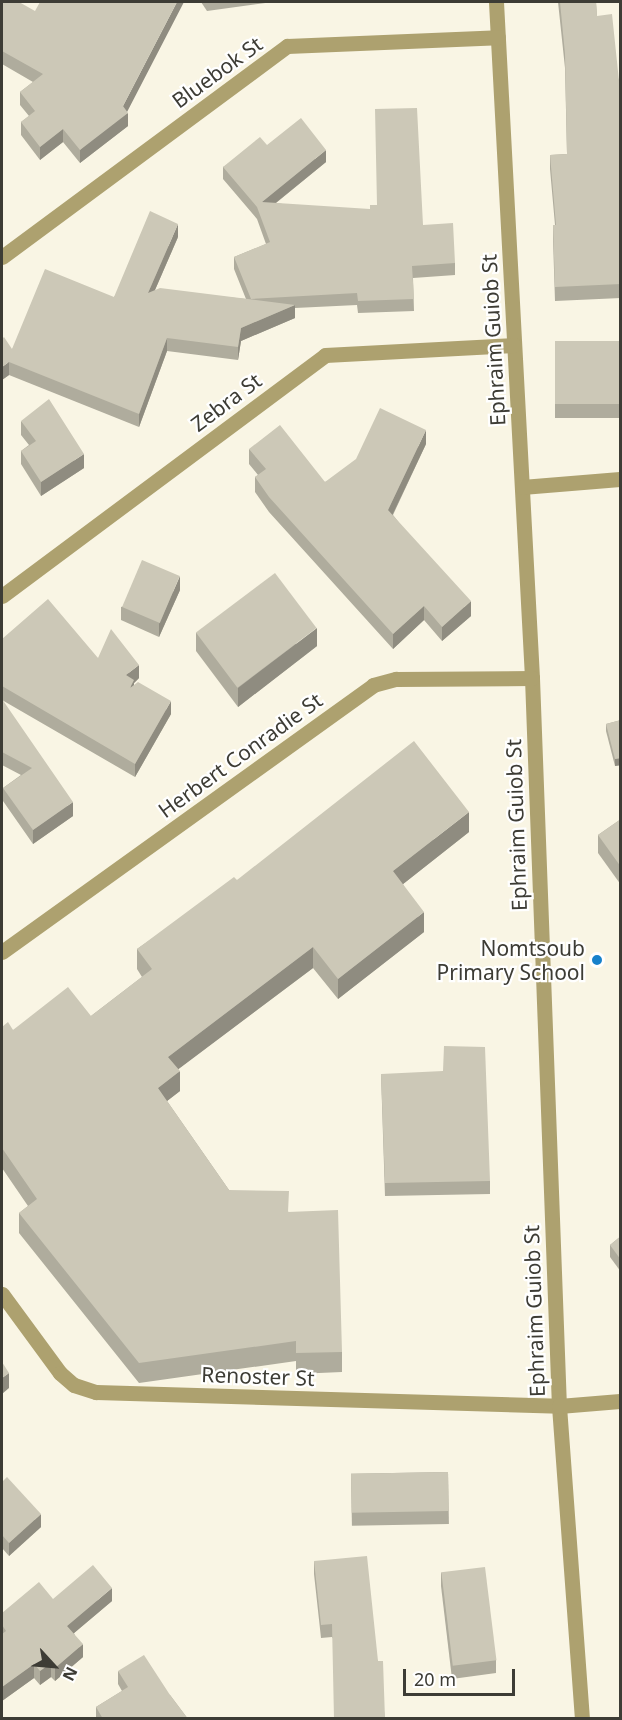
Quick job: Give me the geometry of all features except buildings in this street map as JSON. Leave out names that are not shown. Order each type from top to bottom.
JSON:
[{"type":"street","name":"Ephraim Guiob St","points":[[496,2],[532,678],[559,1406],[582,1719]]},
{"type":"street","name":"Bluebok St","points":[[2,257],[287,46],[498,37]]},
{"type":"street","name":"Zebra St","points":[[2,596],[325,355],[514,345]]},
{"type":"street","points":[[522,487],[621,479]]},
{"type":"street","name":"Herbert Conradie St","points":[[2,952],[373,685],[396,679],[532,678]]},
{"type":"street","name":"Renoster St","points":[[2,1294],[60,1373],[74,1385],[96,1392],[559,1406],[621,1401]]},
{"type":"place","name":"Nomtsoub Primary School","points":[[597,960]]}]
